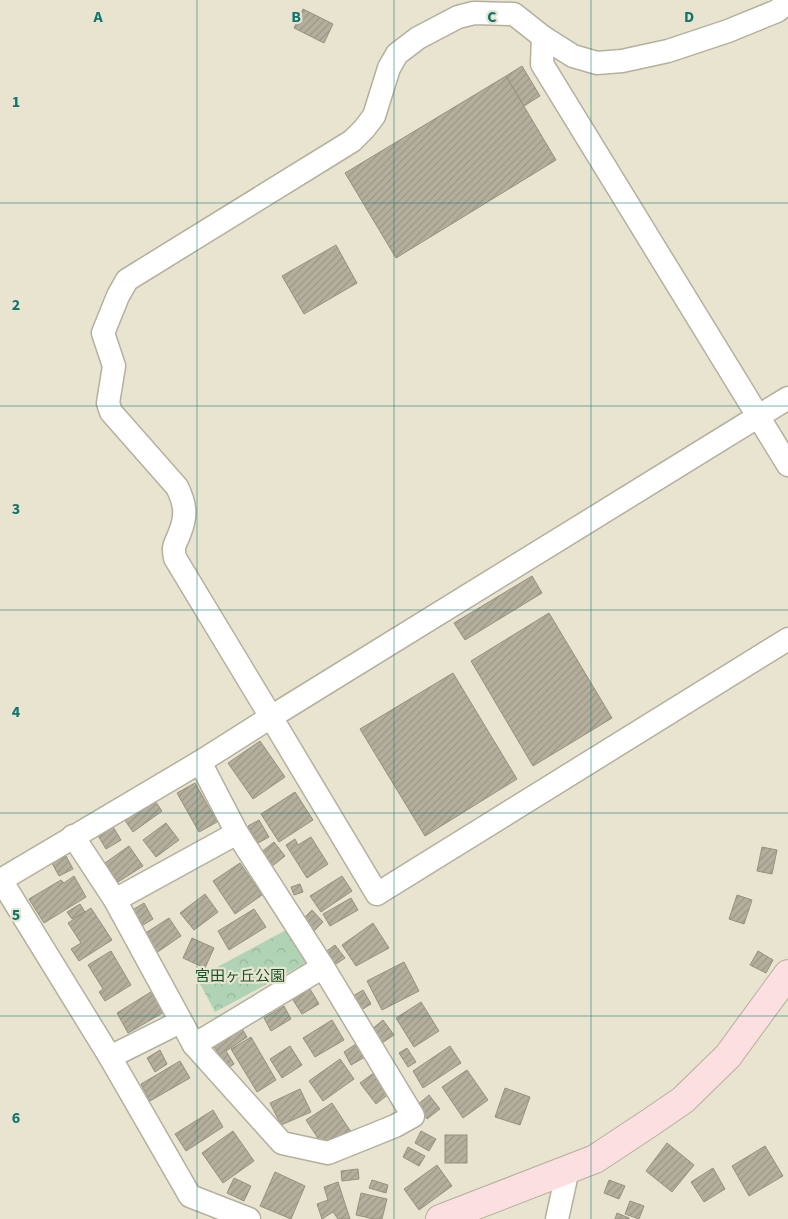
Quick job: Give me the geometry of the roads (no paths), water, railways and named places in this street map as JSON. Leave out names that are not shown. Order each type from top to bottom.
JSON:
[{"type":"street","points":[[784,11],[668,51],[622,61],[597,63],[573,56],[514,14],[474,13],[458,17],[418,38],[397,54],[389,68],[374,116],[352,141],[127,280],[118,296],[103,333],[114,366],[108,402],[111,412],[178,487],[184,502],[184,519],[180,534],[173,547],[175,558],[377,894],[788,640]]},
{"type":"street","points":[[544,37],[542,64],[788,464]]},
{"type":"street","points":[[249,1219],[190,1196],[110,1057],[0,880],[200,762],[788,398]]},
{"type":"street","points":[[73,836],[115,900],[194,1045],[282,1143],[328,1153],[395,1126],[413,1116],[323,967],[237,833],[200,762]]},
{"type":"street","points":[[115,900],[237,833]]},
{"type":"street","points":[[194,1045],[323,967]]},
{"type":"street","points":[[440,1219],[595,1159],[683,1100],[728,1056],[788,974]]},
{"type":"street","points":[[110,1057],[180,1022]]},
{"type":"street","points":[[557,1219],[568,1169]]},
{"type":"park label","name":"宮田ヶ丘公園","points":[[240,976]]}]
